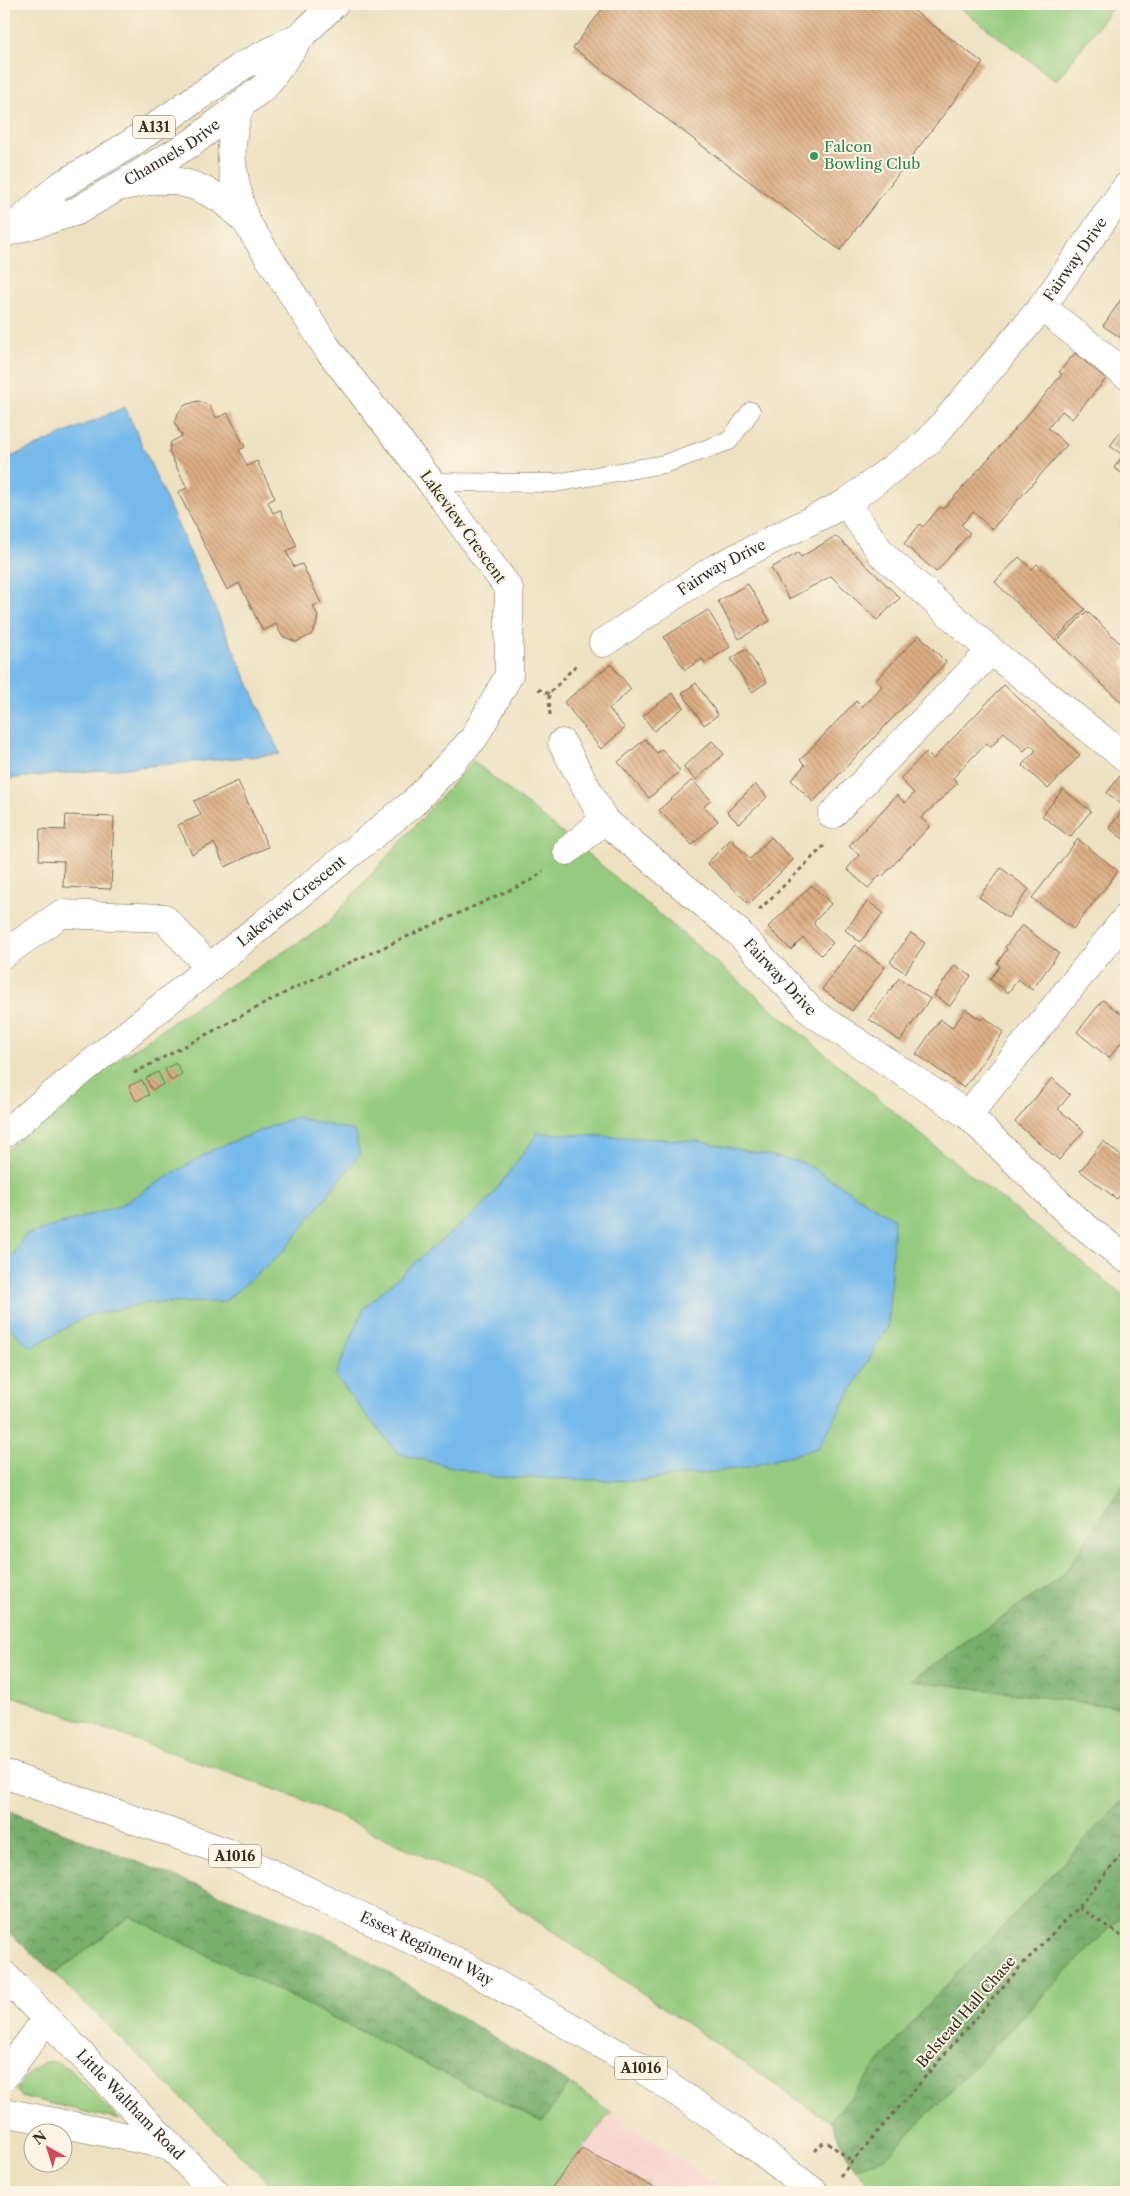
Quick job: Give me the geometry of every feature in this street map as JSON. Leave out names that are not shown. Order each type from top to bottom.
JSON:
[{"type":"main road","name":"Channels Drive","points":[[8,231],[77,211],[193,142],[265,86],[303,34],[334,4]]},
{"type":"main road","name":"Channels Drive","points":[[8,231],[58,187],[130,144],[244,65],[303,34]]},
{"type":"main road","name":"Lakeview Crescent","points":[[240,105],[230,143],[231,164],[245,220]]},
{"type":"main road","name":"Lakeview Crescent","points":[[4,1134],[413,803],[474,738],[509,675],[509,589],[431,482],[327,348],[245,220],[220,198],[195,186],[172,180],[155,180],[117,187]]},
{"type":"main road","name":"Fairway Drive","points":[[603,643],[714,569],[846,503],[929,442],[1042,307],[1126,187]]},
{"type":"main road","name":"Fairway Drive","points":[[1042,307],[1126,375]]},
{"type":"main road","points":[[846,503],[882,554],[991,652],[1126,758]]},
{"type":"main road","points":[[832,815],[991,652]]},
{"type":"main road","name":"Fairway Drive","points":[[562,743],[604,820],[738,932],[813,1012],[968,1116],[1074,1218],[1126,1259]]},
{"type":"main road","points":[[567,851],[604,820]]},
{"type":"main road","points":[[4,954],[61,914],[164,918],[210,968]]},
{"type":"main road","points":[[968,1116],[1126,918]]},
{"type":"main road","name":"Essex Regiment Way","points":[[4,1774],[226,1852],[456,1962],[632,2062],[732,2128],[814,2192]]},
{"type":"main road","name":"Little Waltham Road","points":[[4,1975],[215,2192]]},
{"type":"main road","points":[[4,2077],[47,2018]]},
{"type":"main road","points":[[4,2112],[168,2145]]},
{"type":"lane","points":[[431,482],[555,484],[664,464],[730,441],[752,411]]},
{"type":"path","points":[[562,743],[550,722],[549,694],[587,654],[603,643]]},
{"type":"path","points":[[738,932],[828,843],[832,815]]},
{"type":"path","points":[[131,1075],[296,987],[532,880],[567,851]]},
{"type":"path","name":"Belstead Hall Chase","points":[[840,2177],[1021,1966],[1078,1907],[1126,1850]]},
{"type":"path","points":[[1078,1907],[1126,1939]]},
{"type":"shaded area","points":[[611,2112],[727,2192],[548,2192]]},
{"type":"green space","points":[[955,4],[1115,4],[1056,81]]},
{"type":"green space","points":[[473,761],[576,844],[937,1148],[1126,1297],[1126,1480],[1063,1576],[911,1680],[1126,1708],[1126,1797],[922,2011],[830,2122],[485,1885],[299,1798],[4,1693],[4,1152],[97,1075],[185,1013],[325,926]]},
{"type":"green space","points":[[1126,1480],[1126,1708],[911,1680],[1063,1576]]},
{"type":"green space","points":[[1126,1797],[1126,1911],[884,2159],[854,2169],[830,2122],[922,2011]]},
{"type":"green space","points":[[4,1809],[336,1941],[569,2083],[542,2122],[130,1916],[55,1974],[4,1928]]},
{"type":"green space","points":[[1126,1911],[1126,2192],[877,2192],[854,2169],[883,2158]]},
{"type":"green space","points":[[130,1916],[542,2122],[569,2083],[611,2112],[548,2192],[278,2192],[55,1974]]},
{"type":"green space","points":[[49,2061],[60,2063],[72,2071],[119,2120],[21,2096],[16,2090],[27,2076],[38,2065]]},
{"type":"water","points":[[125,407],[280,754],[4,779],[4,460]]},
{"type":"water","points":[[295,1117],[354,1131],[360,1154],[284,1251],[224,1302],[147,1303],[86,1316],[31,1348],[4,1322],[4,1270],[25,1235],[119,1206],[212,1150]]},
{"type":"water","points":[[538,1133],[698,1141],[805,1163],[894,1219],[888,1327],[818,1448],[745,1468],[637,1481],[496,1477],[398,1454],[335,1376],[364,1308],[427,1252],[484,1206]]},
{"type":"building","name":"Falcon Bowling Club","points":[[606,4],[905,4],[983,63],[840,250],[573,48]]},
{"type":"building","points":[[1126,292],[1126,341],[1103,326]]},
{"type":"building","points":[[1075,353],[1106,379],[1072,419],[1062,411],[1048,428],[1067,445],[992,529],[973,512],[961,525],[970,533],[936,572],[904,544],[920,524],[923,527],[940,507],[943,509],[974,475],[1044,396],[1062,374],[1059,372]]},
{"type":"building","points":[[198,401],[209,405],[216,418],[228,413],[245,447],[239,450],[247,466],[257,461],[275,498],[268,502],[273,513],[280,510],[297,546],[286,551],[294,567],[302,564],[321,603],[313,606],[318,616],[316,626],[311,635],[296,642],[282,636],[276,624],[263,631],[239,583],[227,590],[178,492],[187,488],[169,452],[171,442],[182,436],[175,423],[178,413],[185,405]]},
{"type":"building","points":[[1126,424],[1126,476],[1114,468],[1123,455],[1110,446]]},
{"type":"building","points":[[1126,514],[1126,528],[1120,523]]},
{"type":"building","points":[[834,537],[838,538],[900,598],[877,620],[831,576],[789,599],[771,568],[798,553],[801,557]]},
{"type":"building","points":[[1019,557],[1032,569],[1037,564],[1085,609],[1055,640],[995,582]]},
{"type":"building","points":[[748,584],[770,621],[739,639],[718,601]]},
{"type":"building","points":[[708,610],[730,647],[705,663],[702,659],[685,670],[664,637]]},
{"type":"building","points":[[1087,611],[1126,649],[1126,658],[1121,663],[1126,669],[1125,706],[1057,641]]},
{"type":"building","points":[[919,635],[946,662],[813,802],[791,780],[805,765],[800,760],[856,701],[862,707],[882,686],[876,680]]},
{"type":"building","points":[[746,649],[767,682],[752,692],[731,659]]},
{"type":"building","points":[[611,664],[631,689],[609,709],[625,728],[601,749],[564,702]]},
{"type":"building","points":[[696,683],[718,715],[704,725],[682,693]]},
{"type":"building","points":[[1004,685],[1080,755],[1048,789],[1022,765],[1036,750],[1030,745],[1024,751],[1004,732],[991,747],[986,743],[953,778],[958,783],[921,818],[930,826],[882,877],[880,875],[868,888],[847,869],[859,855],[849,846],[897,795],[905,803],[914,793],[900,779],[926,752],[933,759]]},
{"type":"building","points":[[672,693],[684,707],[654,731],[643,716]]},
{"type":"building","points":[[645,739],[657,753],[662,749],[680,771],[649,798],[618,762]]},
{"type":"building","points":[[712,741],[724,754],[696,780],[683,767]]},
{"type":"building","points":[[1122,773],[1126,776],[1126,841],[1109,828],[1125,807],[1107,793]]},
{"type":"building","points":[[692,780],[711,800],[704,806],[718,821],[692,845],[659,810]]},
{"type":"building","points":[[238,781],[268,847],[225,867],[214,843],[192,854],[178,825],[201,815],[194,801]]},
{"type":"building","points":[[755,784],[767,797],[739,824],[727,812]]},
{"type":"building","points":[[1063,789],[1091,811],[1070,837],[1042,816]]},
{"type":"building","points":[[66,815],[114,817],[111,889],[63,887],[64,861],[39,860],[40,829],[65,830]]},
{"type":"building","points":[[771,837],[793,860],[749,904],[707,863],[731,839],[750,859]]},
{"type":"building","points":[[1078,839],[1118,871],[1073,929],[1032,898]]},
{"type":"building","points":[[1001,868],[1029,889],[1008,918],[979,897]]},
{"type":"building","points":[[812,885],[831,904],[814,922],[814,925],[833,943],[821,955],[803,938],[791,950],[768,927]]},
{"type":"building","points":[[868,901],[883,913],[860,942],[845,930]]},
{"type":"building","points":[[1022,925],[1059,953],[1032,990],[1018,979],[1008,993],[990,979],[1000,966],[997,963],[1007,949],[1005,947]]},
{"type":"building","points":[[911,933],[925,943],[905,973],[890,962]]},
{"type":"building","points":[[855,945],[885,967],[852,1011],[822,989]]},
{"type":"building","points":[[955,965],[971,976],[950,1006],[934,995]]},
{"type":"building","points":[[899,978],[930,999],[900,1041],[869,1019]]},
{"type":"building","points":[[1103,1000],[1126,1018],[1126,1036],[1109,1058],[1077,1032]]},
{"type":"building","points":[[966,1009],[981,1020],[984,1017],[1004,1032],[964,1088],[916,1054],[940,1019],[952,1028]]},
{"type":"building","points":[[176,1063],[182,1074],[171,1081],[165,1069]]},
{"type":"building","points":[[158,1072],[164,1084],[152,1090],[146,1078]]},
{"type":"building","points":[[1052,1078],[1070,1095],[1058,1109],[1084,1131],[1059,1160],[1015,1122]]},
{"type":"building","points":[[142,1080],[149,1095],[136,1101],[129,1086]]},
{"type":"building","points":[[1103,1141],[1126,1160],[1126,1187],[1117,1199],[1080,1171]]},
{"type":"building","points":[[582,2149],[662,2192],[548,2192]]},
{"type":"place","name":"Falcon Bowling Club","points":[[814,156]]}]
